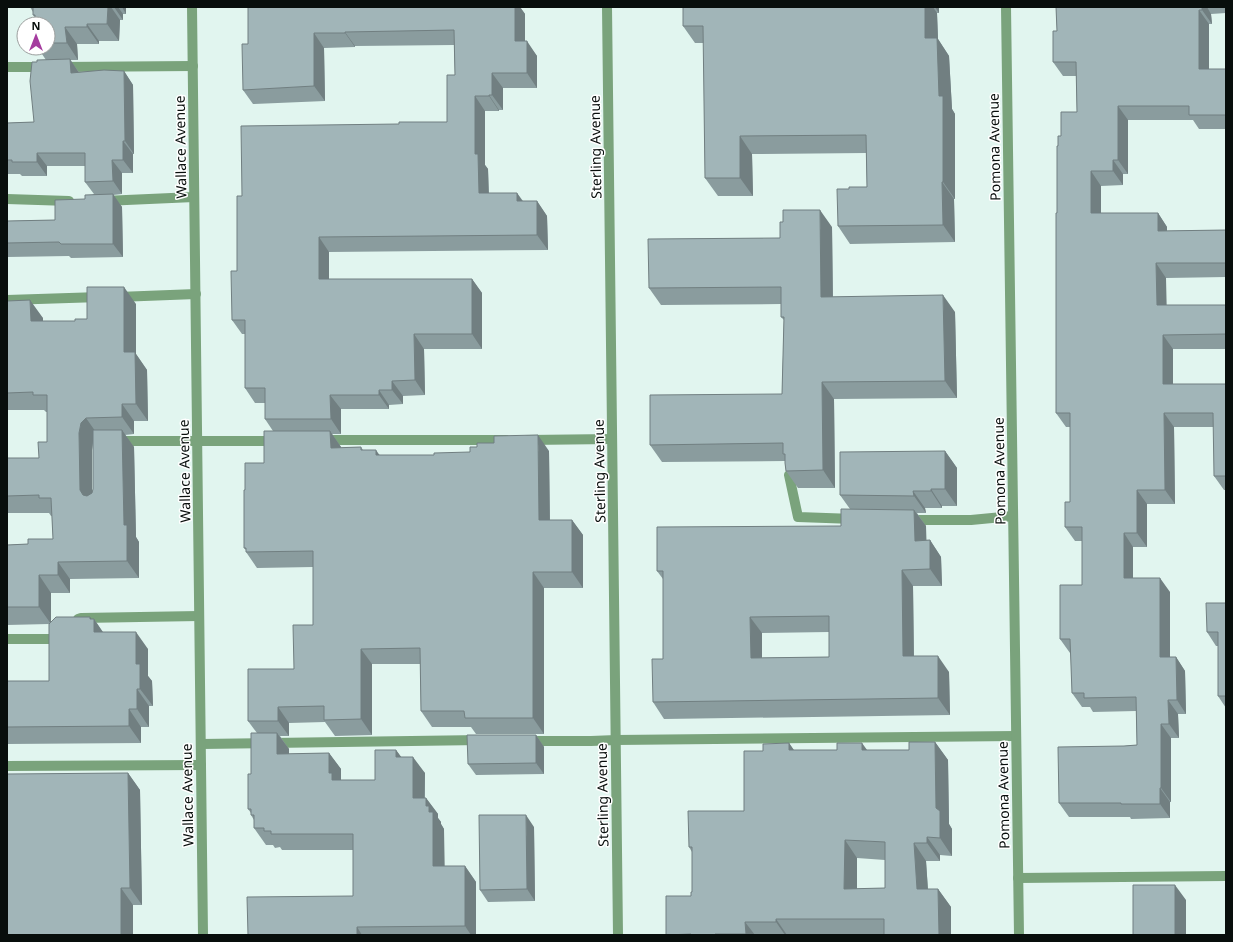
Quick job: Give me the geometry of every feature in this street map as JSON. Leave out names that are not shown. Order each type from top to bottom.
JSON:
[{"type":"street","name":"Wallace Avenue","points":[[192,7],[203,935]]},
{"type":"street","name":"Sterling Avenue","points":[[607,7],[618,935]]},
{"type":"street","name":"Pomona Avenue","points":[[1006,7],[1019,935]]},
{"type":"street","points":[[7,67],[193,66]]},
{"type":"street","points":[[91,201],[194,197]]},
{"type":"street","points":[[7,200],[76,201]]},
{"type":"street","points":[[7,300],[196,294]]},
{"type":"street","points":[[317,440],[612,439]]},
{"type":"street","points":[[108,441],[285,441]]},
{"type":"street","points":[[789,475],[798,517],[866,519]]},
{"type":"street","points":[[896,520],[970,520],[1014,516]]},
{"type":"street","points":[[7,639],[55,639],[68,625],[81,618],[199,616]]},
{"type":"street","points":[[521,741],[1016,736]]},
{"type":"street","points":[[201,744],[490,740]]},
{"type":"street","points":[[7,766],[201,764]]},
{"type":"street","points":[[1018,878],[1226,876]]},
{"type":"building","points":[[33,7],[108,7],[107,24],[87,24],[87,27],[65,27],[67,43],[56,43],[56,16],[33,15]]},
{"type":"building","points":[[248,7],[515,7],[515,41],[527,41],[527,73],[492,73],[492,95],[475,96],[475,154],[478,154],[479,193],[517,193],[517,201],[537,201],[537,235],[319,237],[319,279],[472,279],[472,334],[414,334],[415,380],[392,381],[392,390],[379,390],[379,395],[330,395],[331,419],[265,419],[265,388],[245,388],[245,320],[232,320],[231,271],[237,271],[237,196],[242,196],[241,126],[447,122],[447,75],[455,75],[454,30],[314,33],[314,86],[243,90],[242,44],[248,44]]},
{"type":"building","points":[[683,7],[925,7],[925,38],[937,38],[939,96],[943,96],[943,225],[838,226],[837,189],[867,187],[866,135],[740,136],[740,178],[705,178],[703,26],[683,26]]},
{"type":"building","points":[[1056,7],[1202,7],[1202,10],[1199,10],[1199,69],[1226,69],[1226,115],[1189,115],[1189,106],[1118,106],[1118,160],[1113,160],[1113,171],[1091,171],[1091,213],[1158,213],[1158,231],[1226,230],[1226,263],[1156,263],[1157,305],[1226,305],[1226,334],[1163,335],[1163,384],[1226,384],[1226,476],[1214,476],[1213,413],[1164,413],[1165,490],[1137,490],[1137,533],[1124,533],[1124,578],[1160,578],[1160,657],[1176,657],[1177,700],[1168,700],[1169,724],[1161,724],[1160,804],[1059,803],[1058,747],[1137,745],[1136,697],[1084,698],[1084,693],[1072,693],[1070,639],[1060,639],[1060,585],[1082,585],[1082,527],[1065,527],[1065,502],[1070,502],[1070,413],[1056,413],[1057,146],[1058,136],[1061,136],[1061,112],[1077,112],[1076,62],[1053,62],[1053,31],[1057,31]]},
{"type":"building","points":[[70,59],[71,73],[104,70],[124,71],[125,141],[123,141],[123,160],[112,160],[113,181],[85,182],[85,153],[37,153],[37,162],[12,162],[12,160],[7,160],[7,123],[34,122],[30,81],[32,62],[37,62],[37,60]]},
{"type":"building","points":[[113,194],[113,244],[61,244],[59,242],[7,243],[7,221],[55,220],[55,200],[85,199],[85,195]]},
{"type":"building","points":[[783,210],[820,210],[821,297],[943,295],[945,381],[822,382],[823,470],[786,471],[783,443],[650,445],[650,395],[782,394],[784,317],[781,317],[781,287],[649,288],[648,239],[780,238],[780,222],[783,222]]},
{"type":"building","points":[[87,287],[124,287],[124,352],[135,352],[136,404],[122,404],[122,417],[86,418],[81,423],[79,433],[80,490],[83,495],[87,496],[92,493],[93,489],[93,430],[122,430],[124,525],[127,525],[127,561],[58,562],[58,575],[39,575],[39,607],[7,607],[7,545],[28,544],[28,539],[53,539],[51,498],[39,498],[39,495],[7,496],[7,458],[39,458],[38,442],[47,442],[47,395],[33,395],[33,392],[7,393],[7,301],[30,300],[31,321],[75,321],[75,319],[87,319]]},
{"type":"building","points":[[264,431],[330,431],[331,448],[361,447],[361,450],[376,450],[376,455],[434,455],[434,453],[470,452],[470,447],[477,447],[477,443],[494,443],[494,436],[538,435],[539,520],[572,520],[572,572],[533,572],[533,718],[465,718],[464,711],[421,711],[420,648],[361,649],[361,719],[324,720],[324,706],[278,707],[278,721],[248,721],[248,669],[294,669],[293,625],[313,625],[313,551],[246,552],[246,548],[244,548],[245,463],[264,463]]},
{"type":"building","points":[[945,451],[945,489],[913,491],[914,496],[840,495],[840,452]]},
{"type":"building","points":[[841,509],[914,510],[915,541],[930,540],[930,569],[902,570],[903,656],[938,656],[938,698],[653,702],[652,659],[663,659],[663,571],[657,571],[657,527],[841,526]],"holes":[[[829,616],[829,657],[751,658],[750,617]]]},
{"type":"building","points":[[1206,603],[1226,603],[1226,696],[1218,696],[1218,632],[1207,632]]},
{"type":"building","points":[[56,617],[90,617],[90,619],[94,619],[94,632],[136,632],[136,664],[140,664],[140,689],[137,689],[137,709],[129,709],[129,726],[7,727],[7,681],[49,681],[49,624]]},
{"type":"building","points":[[251,733],[277,733],[277,754],[329,753],[329,773],[332,773],[332,780],[375,780],[375,750],[396,750],[396,757],[413,757],[413,798],[426,798],[426,806],[429,806],[429,812],[433,812],[433,866],[465,866],[465,926],[357,927],[357,935],[248,935],[247,897],[353,896],[353,834],[271,834],[271,831],[264,831],[264,828],[254,828],[254,815],[251,815],[251,809],[248,809],[248,774],[251,774]]},
{"type":"building","points":[[467,735],[536,735],[536,763],[468,764]]},
{"type":"building","points":[[909,742],[935,742],[936,808],[940,811],[940,838],[927,837],[927,843],[914,843],[917,889],[938,889],[939,935],[884,935],[884,919],[776,919],[776,922],[745,922],[746,934],[666,935],[666,896],[691,896],[692,892],[692,847],[689,847],[688,811],[744,811],[744,751],[763,751],[763,744],[789,743],[789,750],[837,750],[837,743],[862,743],[862,750],[909,750]],"holes":[[[845,840],[885,842],[885,888],[844,889]]]},
{"type":"building","points":[[128,773],[130,888],[121,888],[121,935],[7,935],[7,774]]},
{"type":"building","points":[[479,815],[526,815],[527,889],[480,890]]},
{"type":"building","points":[[1133,885],[1175,885],[1175,935],[1133,935]]}]
